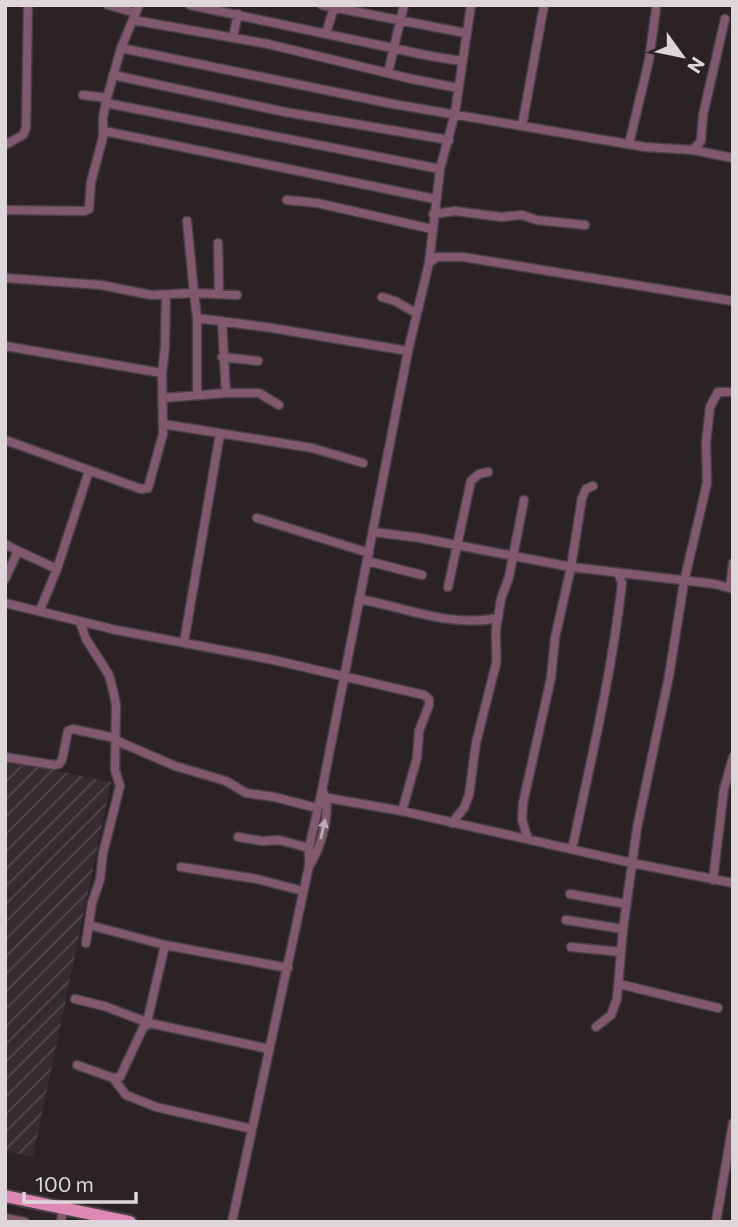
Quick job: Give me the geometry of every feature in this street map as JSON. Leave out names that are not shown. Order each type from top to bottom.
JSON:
[{"type":"main road","points":[[5,1196],[130,1222]]},
{"type":"street","points":[[5,145],[23,135],[26,128],[28,5]]},
{"type":"street","points":[[108,5],[233,37],[458,88]]},
{"type":"street","points":[[190,5],[461,61]]},
{"type":"street","points":[[322,5],[465,33]]},
{"type":"street","points":[[388,73],[404,5]]},
{"type":"street","points":[[309,866],[316,855],[323,831],[323,794],[343,678],[416,313],[433,255],[435,199],[455,113],[471,5]]},
{"type":"street","points":[[522,126],[544,5]]},
{"type":"street","points":[[326,33],[334,8]]},
{"type":"street","points":[[629,144],[649,60],[656,9]]},
{"type":"street","points":[[5,210],[88,210],[104,131],[106,101],[121,48],[136,13]]},
{"type":"street","points":[[233,37],[238,15]]},
{"type":"street","points":[[693,150],[701,141],[703,116],[725,19]]},
{"type":"street","points":[[121,48],[393,104],[629,144],[693,150],[733,158]]},
{"type":"street","points":[[113,75],[285,112],[449,140]]},
{"type":"street","points":[[83,95],[440,169]]},
{"type":"street","points":[[104,131],[435,199]]},
{"type":"street","points":[[287,200],[432,229]]},
{"type":"street","points":[[433,214],[454,211],[501,217],[522,215],[537,220],[585,225]]},
{"type":"street","points":[[187,221],[197,318],[197,395]]},
{"type":"street","points":[[218,243],[219,293]]},
{"type":"street","points":[[433,255],[499,262],[733,301]]},
{"type":"street","points":[[5,278],[101,285],[166,295],[237,295]]},
{"type":"street","points":[[5,440],[146,489],[150,485],[156,463],[163,424],[162,373],[166,295]]},
{"type":"street","points":[[382,297],[416,313]]},
{"type":"street","points":[[197,318],[408,351]]},
{"type":"street","points":[[222,321],[226,393]]},
{"type":"street","points":[[5,346],[162,373]]},
{"type":"street","points":[[222,358],[258,360]]},
{"type":"street","points":[[596,1027],[611,1015],[619,984],[632,863],[707,483],[706,443],[710,407],[718,392],[733,392]]},
{"type":"street","points":[[163,398],[258,393],[279,405]]},
{"type":"street","points":[[163,424],[312,448],[363,463]]},
{"type":"street","points":[[184,642],[220,434]]},
{"type":"street","points":[[40,611],[57,569],[89,471]]},
{"type":"street","points":[[448,587],[471,481],[488,472]]},
{"type":"street","points":[[528,839],[522,820],[523,803],[551,678],[555,638],[571,567],[582,498],[586,489],[593,486]]},
{"type":"street","points":[[452,823],[470,795],[476,743],[496,664],[494,635],[524,500]]},
{"type":"street","points":[[257,518],[422,575]]},
{"type":"street","points":[[374,532],[571,567],[686,585],[731,589],[733,562]]},
{"type":"street","points":[[5,544],[57,569]]},
{"type":"street","points":[[5,579],[18,551]]},
{"type":"street","points":[[572,849],[612,654],[622,583],[618,573]]},
{"type":"street","points":[[622,583],[632,575]]},
{"type":"street","points":[[359,599],[452,620],[474,622],[498,618]]},
{"type":"street","points":[[5,603],[79,622],[270,659],[343,678],[417,692],[429,699],[429,705],[419,731],[417,758],[402,811]]},
{"type":"street","points":[[79,622],[86,639],[109,675],[116,705],[115,770],[120,789],[103,853],[86,943]]},
{"type":"street","points":[[5,757],[59,764],[68,731],[73,729],[115,739],[175,766],[229,783],[246,793],[317,808]]},
{"type":"street","points":[[713,880],[722,801],[733,757]]},
{"type":"street","points":[[232,1222],[309,866],[309,848],[317,808],[323,794]]},
{"type":"street","points":[[323,794],[733,883]]},
{"type":"street","points":[[239,836],[261,841],[279,840],[309,848]]},
{"type":"street","points":[[181,867],[257,879],[303,891]]},
{"type":"street","points":[[570,894],[626,904]]},
{"type":"street","points":[[566,920],[623,929]]},
{"type":"street","points":[[89,925],[165,945],[288,968]]},
{"type":"street","points":[[165,945],[148,1023],[118,1079],[120,1089],[126,1095],[156,1107],[252,1129]]},
{"type":"street","points":[[571,947],[621,952]]},
{"type":"street","points":[[619,984],[718,1008]]},
{"type":"street","points":[[75,999],[104,1006],[148,1023],[269,1049]]},
{"type":"street","points":[[77,1065],[118,1079]]},
{"type":"street","points":[[716,1222],[733,1123]]},
{"type":"street","points":[[61,1222],[63,1208]]},
{"type":"street","points":[[5,1218],[25,1222]]},
{"type":"shaded area","points":[[5,760],[111,782],[33,1157],[5,1151]]}]
